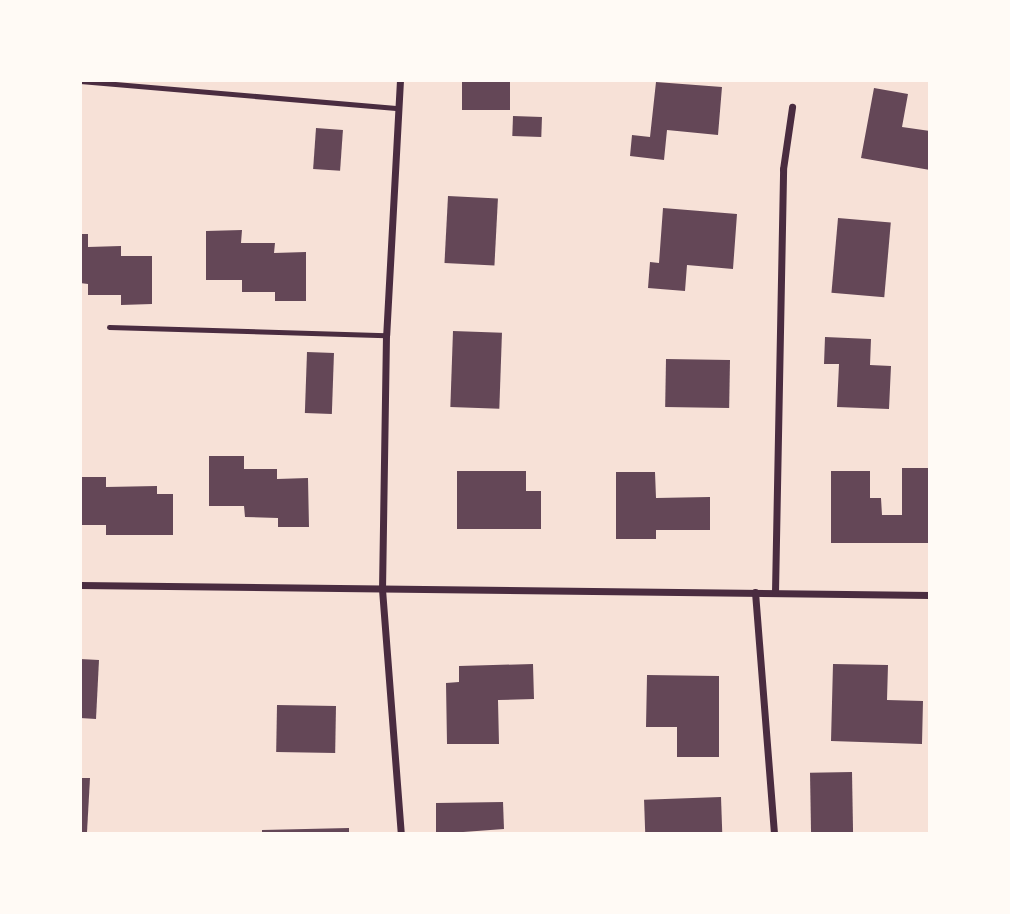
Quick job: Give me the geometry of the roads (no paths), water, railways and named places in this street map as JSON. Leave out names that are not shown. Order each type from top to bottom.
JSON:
[{"type":"street","points":[[400,80],[396,108],[386,335],[382,589],[401,834]]},
{"type":"street","points":[[775,592],[783,169],[792,107]]},
{"type":"street","points":[[80,585],[929,595]]},
{"type":"street","points":[[755,592],[774,834]]},
{"type":"lane","points":[[80,81],[396,108]]},
{"type":"lane","points":[[108,327],[386,335]]}]
